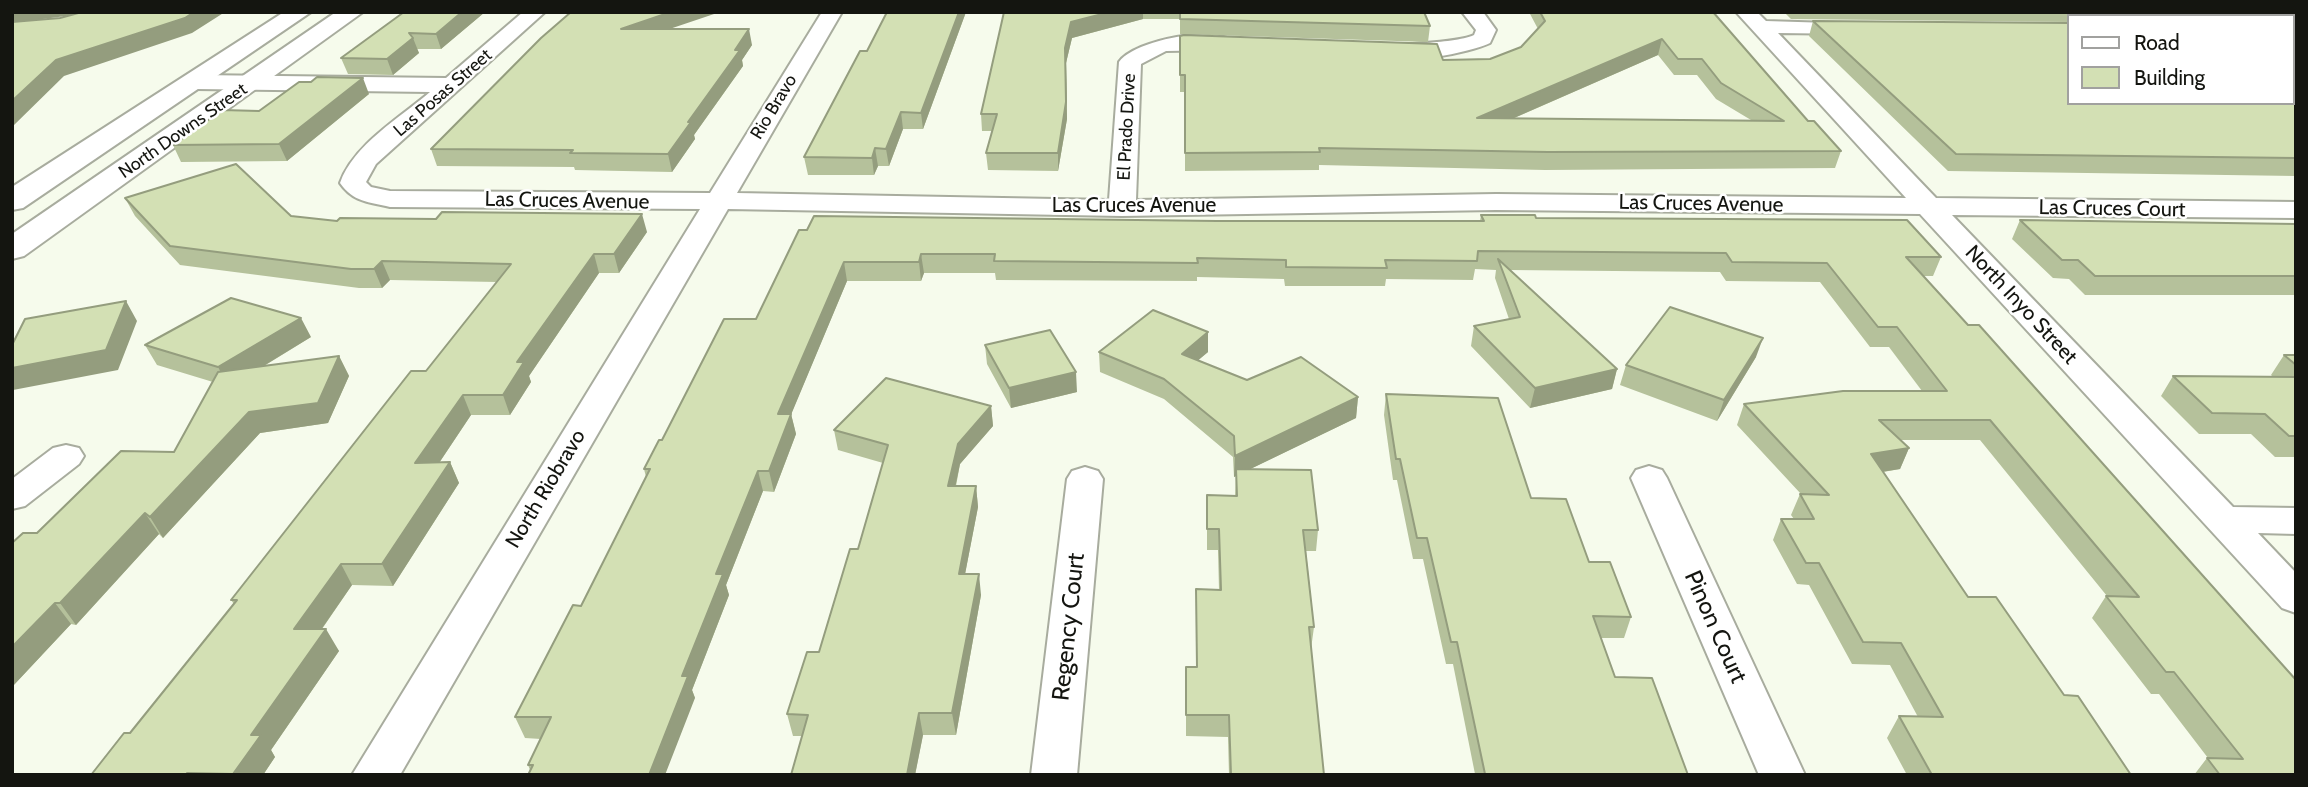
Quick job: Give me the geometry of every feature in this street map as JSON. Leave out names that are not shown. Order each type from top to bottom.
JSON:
[{"type":"main road","name":"North Downs Street","points":[[12,201],[300,12]]},
{"type":"main road","name":"North Downs Street","points":[[12,248],[352,12]]},
{"type":"street","name":"Las Posas Street","points":[[355,177],[367,159],[536,12]]},
{"type":"street","name":"Rio Bravo","points":[[717,203],[832,12]]},
{"type":"street","points":[[1375,50],[1444,51],[1467,47],[1483,39],[1486,30],[1472,12]]},
{"type":"street","points":[[1753,20],[1880,28]]},
{"type":"street","name":"North Inyo Street","points":[[1753,20],[2296,598]]},
{"type":"street","name":"El Prado Drive","points":[[1122,208],[1130,62],[1143,50],[1161,44],[1184,42],[1251,45]]},
{"type":"street","points":[[196,82],[453,85]]},
{"type":"street","name":"Las Cruces Avenue","points":[[355,177],[353,183],[362,193],[390,200],[1122,208],[1399,202],[1928,207]]},
{"type":"street","name":"North Riobravo","points":[[375,775],[717,203]]},
{"type":"street","name":"Las Cruces Court","points":[[1928,207],[2296,210]]},
{"type":"street","points":[[12,497],[66,456]]},
{"type":"street","name":"Pinon Court","points":[[1648,478],[1782,775]]},
{"type":"street","name":"Regency Court","points":[[1054,775],[1084,479]]},
{"type":"street","points":[[2223,520],[2296,521]]},
{"type":"building","points":[[82,12],[194,12],[185,18],[56,60],[12,101],[12,22],[60,18]]},
{"type":"building","points":[[404,12],[462,12],[436,34],[409,33],[413,38],[387,59],[341,58]]},
{"type":"building","points":[[571,12],[671,12],[621,29],[749,29],[735,50],[740,50],[668,154],[431,149],[541,38]]},
{"type":"building","points":[[887,12],[959,12],[921,113],[901,112],[886,149],[875,148],[872,158],[804,157],[860,51],[867,51]]},
{"type":"building","points":[[1004,12],[1110,12],[1071,22],[1065,48],[1066,102],[1058,153],[986,153],[997,114],[981,114]]},
{"type":"building","points":[[1180,12],[1424,12],[1430,26],[1180,19]]},
{"type":"building","points":[[1540,12],[1713,12],[1808,121],[1814,121],[1841,151],[1548,152],[1319,148],[1320,152],[1185,153],[1185,75],[1180,75],[1180,36],[1437,44],[1443,60],[1490,59],[1521,47],[1545,21]],"holes":[[[1662,39],[1678,59],[1702,59],[1721,83],[1784,121],[1477,118]]]},
{"type":"building","points":[[2296,12],[2296,58],[2294,14],[2076,14]]},
{"type":"building","points":[[1813,21],[2066,23],[2066,105],[2296,104],[2296,158],[1956,154]]},
{"type":"building","points":[[317,77],[363,78],[279,144],[173,145],[222,110],[259,111],[299,82],[311,82]]},
{"type":"building","points":[[236,164],[291,216],[337,221],[340,218],[436,219],[442,212],[642,214],[614,254],[594,254],[517,362],[524,362],[503,395],[463,395],[415,463],[450,462],[382,564],[341,564],[294,629],[326,629],[251,735],[261,735],[233,774],[91,775],[124,733],[130,733],[237,600],[231,600],[411,371],[426,371],[511,264],[382,261],[374,269],[351,269],[170,246],[125,198]]},
{"type":"building","points":[[1481,215],[1535,215],[1536,218],[1907,220],[1941,257],[1906,257],[1968,325],[1979,325],[2296,680],[2296,775],[2220,775],[2207,758],[2243,759],[2174,672],[2166,672],[2106,596],[2139,597],[1990,420],[1879,420],[1909,448],[1871,454],[1968,597],[1996,597],[2064,695],[2078,696],[2131,775],[1932,775],[1899,716],[1943,717],[1901,643],[1863,642],[1819,563],[1806,563],[1781,519],[1814,519],[1800,494],[1829,495],[1744,404],[1843,391],[1947,391],[1897,327],[1878,327],[1827,263],[1732,262],[1726,253],[1478,251],[1477,261],[1385,260],[1387,268],[1286,267],[1286,260],[1197,258],[1198,263],[994,261],[995,254],[921,254],[919,262],[844,262],[778,414],[791,414],[769,471],[758,471],[716,574],[723,574],[682,676],[688,676],[649,775],[528,775],[533,765],[528,765],[551,717],[515,717],[573,605],[581,606],[650,469],[644,469],[659,440],[662,440],[724,319],[756,319],[799,230],[807,230],[814,216],[1484,221]]},
{"type":"building","points":[[2020,220],[2296,224],[2296,276],[2095,276],[2078,260],[2062,260]]},
{"type":"building","points":[[1498,259],[1617,369],[1535,388],[1474,326],[1520,317]]},
{"type":"building","points":[[231,298],[301,318],[218,367],[145,345]]},
{"type":"building","points":[[126,301],[106,350],[12,368],[12,345],[25,319]]},
{"type":"building","points":[[1670,307],[1763,338],[1724,400],[1626,365]]},
{"type":"building","points":[[1153,310],[1208,332],[1182,354],[1247,380],[1301,357],[1358,397],[1235,456],[1234,436],[1164,379],[1099,352]]},
{"type":"building","points":[[1050,330],[1076,372],[1009,388],[985,345]]},
{"type":"building","points":[[2284,355],[2296,355],[2296,365]]},
{"type":"building","points":[[339,356],[318,403],[249,412],[150,517],[145,513],[60,603],[55,603],[12,647],[12,543],[23,533],[37,533],[121,451],[174,452],[218,372]]},
{"type":"building","points":[[2173,376],[2296,377],[2296,436],[2289,436],[2265,414],[2212,413]]},
{"type":"building","points":[[886,378],[991,406],[958,444],[948,486],[976,486],[959,574],[979,574],[952,713],[919,713],[907,775],[791,775],[808,715],[787,714],[807,652],[819,652],[850,549],[858,549],[888,445],[834,430]]},
{"type":"building","points":[[1386,394],[1498,398],[1531,498],[1566,499],[1589,562],[1610,562],[1631,617],[1593,616],[1615,677],[1652,678],[1688,775],[1475,775],[1485,774],[1457,642],[1451,642],[1427,538],[1417,538],[1400,459],[1396,459]]},
{"type":"building","points":[[1236,469],[1311,470],[1318,530],[1303,530],[1314,627],[1309,627],[1324,775],[1231,775],[1229,715],[1186,715],[1186,667],[1197,667],[1196,589],[1221,590],[1219,529],[1207,529],[1207,495],[1237,496]]}]
